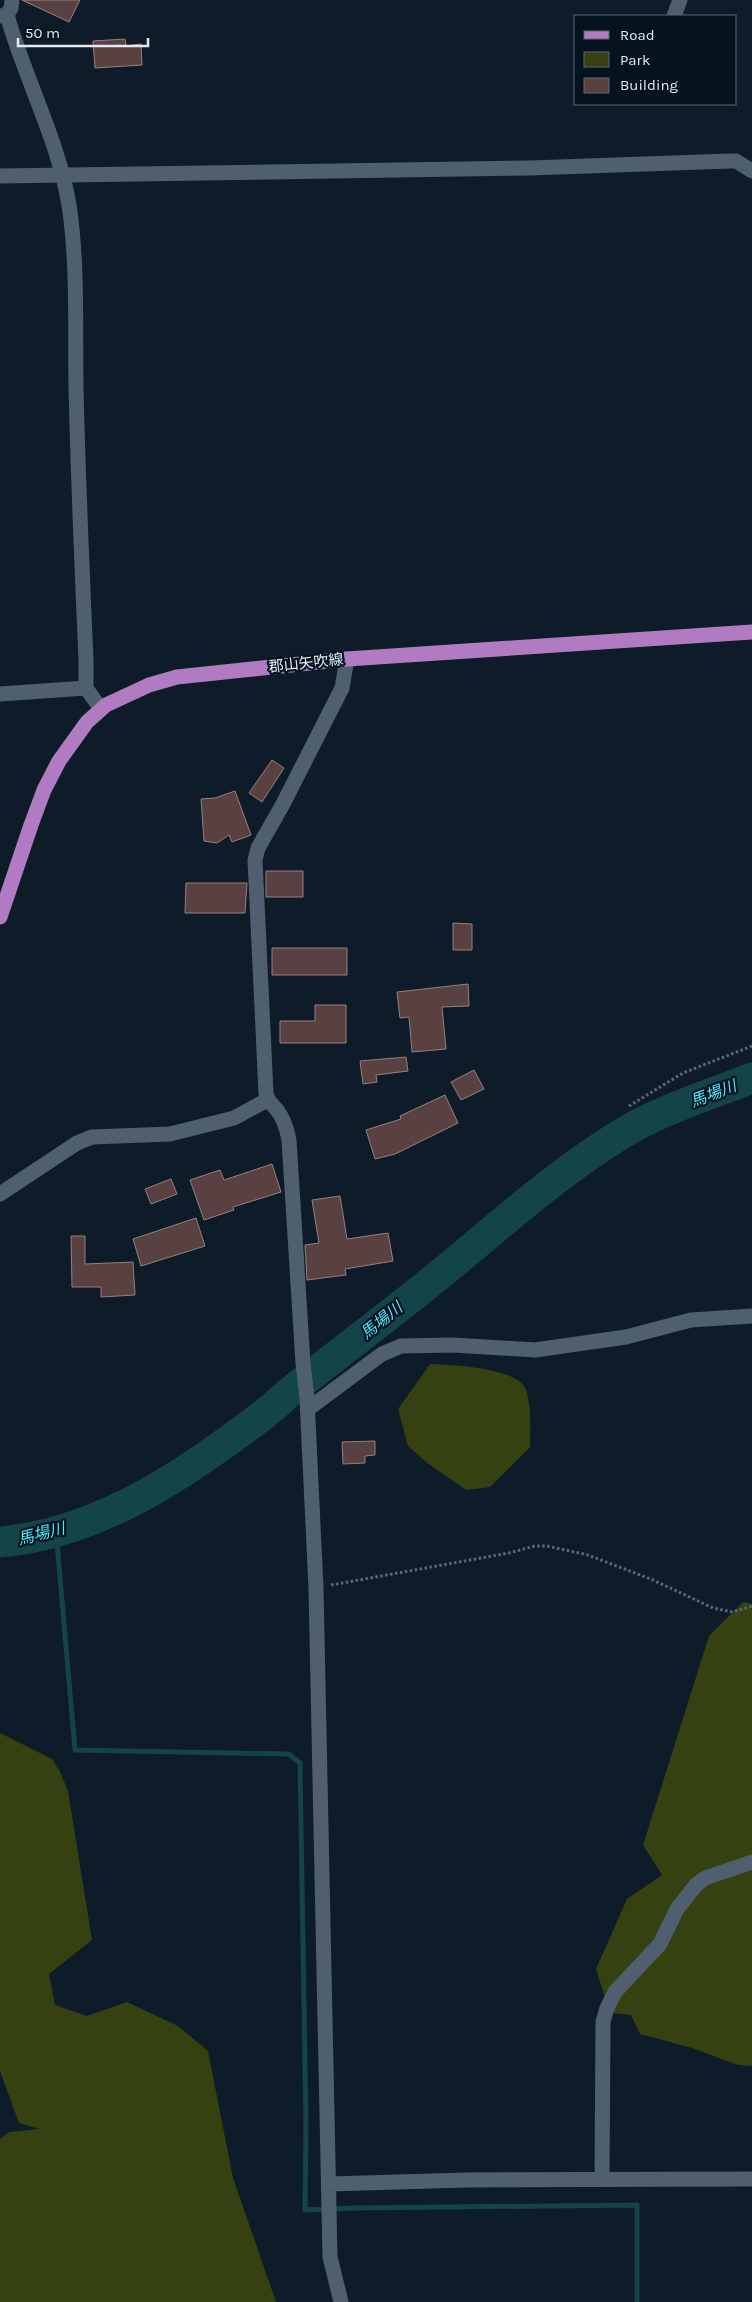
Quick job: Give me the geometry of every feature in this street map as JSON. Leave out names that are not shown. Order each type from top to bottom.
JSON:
[{"type":"main road","name":"郡山矢吹線","points":[[0,917],[44,790],[59,761],[87,722],[101,709],[149,684],[178,677],[347,659],[752,632]]},
{"type":"street","points":[[12,0],[11,8],[3,15],[43,111],[69,206],[73,251],[78,481],[86,688],[101,709]]},
{"type":"street","points":[[674,15],[680,0]]},
{"type":"street","points":[[0,176],[530,168],[730,161],[736,161],[752,171]]},
{"type":"street","points":[[341,2302],[330,2257],[316,1588],[307,1404],[289,1140],[285,1124],[277,1110],[267,1100],[255,860],[258,848],[284,804],[342,688],[347,672],[347,659]]},
{"type":"street","points":[[0,694],[86,688]]},
{"type":"street","points":[[0,1194],[77,1143],[92,1137],[170,1134],[234,1118],[267,1100]]},
{"type":"street","points":[[307,1404],[382,1354],[401,1346],[453,1345],[534,1350],[626,1337],[691,1320],[752,1316]]},
{"type":"street","points":[[602,2179],[603,2022],[607,2008],[615,1992],[628,1976],[660,1944],[677,1909],[696,1885],[705,1878],[752,1862]]},
{"type":"street","points":[[329,2184],[466,2180],[752,2179]]},
{"type":"path","points":[[629,1106],[683,1073],[752,1046]]},
{"type":"path","points":[[316,1588],[349,1580],[509,1553],[535,1546],[547,1546],[588,1555],[726,1612],[752,1606]]},
{"type":"green space","points":[[430,1364],[498,1372],[511,1376],[521,1382],[526,1390],[530,1411],[530,1447],[490,1487],[466,1490],[426,1462],[408,1446],[398,1409]]},
{"type":"green space","points":[[743,1602],[752,1604],[752,2066],[738,2065],[692,2048],[640,2034],[631,2015],[610,2013],[596,1969],[627,1899],[662,1875],[643,1845],[709,1636]]},
{"type":"green space","points":[[0,1733],[52,1759],[68,1791],[92,1940],[49,1974],[55,2005],[87,2016],[127,2002],[178,2026],[208,2051],[233,2178],[276,2302],[0,2302],[0,2139],[9,2132],[40,2129],[19,2123],[0,2071]]},
{"type":"building","points":[[22,0],[80,0],[69,22]]},
{"type":"building","points":[[125,39],[126,46],[141,44],[142,65],[95,68],[93,41]]},
{"type":"building","points":[[272,760],[284,768],[262,802],[249,793]]},
{"type":"building","points":[[235,791],[251,835],[232,842],[229,835],[217,843],[204,841],[201,799],[215,798]]},
{"type":"building","points":[[266,871],[303,871],[303,897],[266,897]]},
{"type":"building","points":[[186,883],[247,883],[245,913],[185,913]]},
{"type":"building","points":[[453,923],[472,924],[472,950],[453,950]]},
{"type":"building","points":[[272,948],[347,948],[347,975],[272,975]]},
{"type":"building","points":[[468,984],[469,1006],[442,1007],[446,1049],[412,1052],[409,1017],[400,1018],[397,992]]},
{"type":"building","points":[[315,1005],[346,1005],[346,1043],[280,1043],[280,1021],[315,1021]]},
{"type":"building","points":[[406,1057],[408,1071],[376,1075],[377,1082],[363,1084],[360,1061]]},
{"type":"building","points":[[474,1070],[484,1089],[461,1100],[451,1082]]},
{"type":"building","points":[[445,1095],[458,1123],[395,1154],[375,1159],[366,1130],[401,1119],[400,1116]]},
{"type":"building","points":[[272,1164],[281,1192],[233,1207],[234,1210],[204,1220],[190,1180],[220,1170],[224,1180]]},
{"type":"building","points":[[171,1179],[177,1194],[151,1204],[145,1189]]},
{"type":"building","points":[[340,1196],[347,1239],[388,1233],[393,1261],[345,1269],[346,1275],[307,1280],[305,1245],[319,1243],[312,1200]]},
{"type":"building","points":[[196,1218],[205,1246],[141,1266],[133,1239]]},
{"type":"building","points":[[71,1236],[85,1236],[85,1264],[133,1262],[135,1295],[101,1297],[101,1287],[72,1287]]},
{"type":"building","points":[[375,1441],[375,1455],[365,1456],[365,1463],[343,1464],[342,1442]]},
{"type":"waterway","name":"馬場川","points":[[0,1542],[31,1538],[90,1520],[119,1508],[174,1478],[264,1415],[285,1396],[422,1289],[543,1190],[602,1146],[638,1124],[686,1103],[752,1078]]},
{"type":"waterway","points":[[56,1531],[75,1750],[289,1754],[300,1763],[306,2125],[305,2210],[637,2205],[637,2302]]}]
